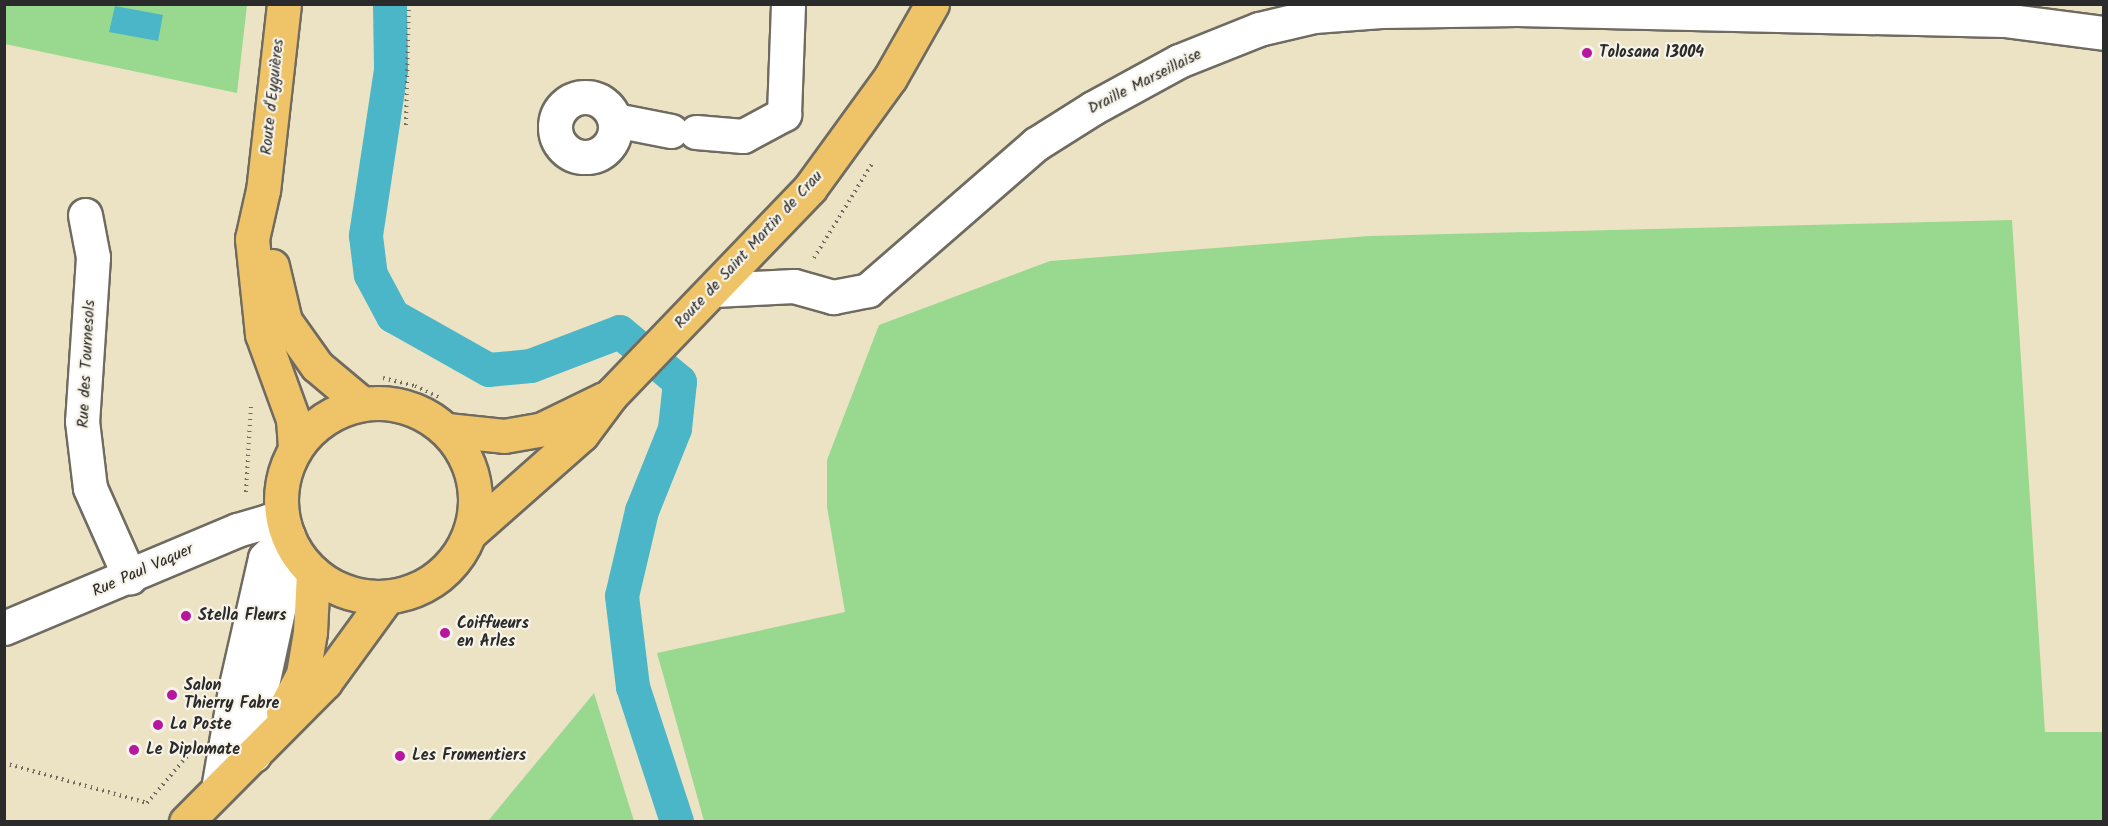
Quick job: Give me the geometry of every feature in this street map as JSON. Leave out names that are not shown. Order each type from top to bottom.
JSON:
[{"type":"main road","name":"Route d'Eyguières","points":[[284,4],[263,190],[252,239],[262,334],[293,419],[295,449]]},
{"type":"main road","name":"Route de Saint Martin de Crau","points":[[470,533],[582,434],[616,390],[810,189],[890,78],[932,4]]},
{"type":"main road","name":"Route d'Eyguières","points":[[263,190],[272,278],[285,321],[317,366],[368,389]]},
{"type":"main road","points":[[368,389],[392,403],[422,412],[446,415],[464,452],[473,478],[476,506],[470,533],[457,558],[438,577],[414,591],[387,597],[360,596],[335,588],[313,572],[288,536],[282,491],[295,449],[319,422],[368,389]]},
{"type":"main road","name":"Route de Saint Martin de Crau","points":[[446,415],[504,436],[542,429],[616,390]]},
{"type":"main road","points":[[262,746],[303,674],[310,632],[313,572]]},
{"type":"main road","points":[[186,822],[325,682],[387,597]]},
{"type":"street","points":[[615,120],[684,132],[743,136],[784,114],[788,4]]},
{"type":"street","name":"Draille Marseillaise","points":[[714,290],[794,286],[833,297],[868,290],[1036,144],[1093,108],[1179,61],[1259,29],[1314,16],[1381,11],[1526,10],[2004,20],[2103,33]]},
{"type":"street","name":"Rue des Tournesols","points":[[85,215],[93,257],[82,420],[90,488],[130,578]]},
{"type":"street","name":"Rue Paul Vaquer","points":[[4,628],[130,578],[237,530],[268,521],[288,536]]},
{"type":"street","points":[[262,746],[255,717],[288,536]]},
{"type":"street","points":[[218,789],[235,690],[266,558],[288,536]]},
{"type":"path","points":[[406,125],[409,4]]},
{"type":"path","points":[[368,389],[415,386],[446,415]]},
{"type":"path","points":[[246,498],[251,403],[257,398]]},
{"type":"path","points":[[4,763],[147,802],[178,766]]},
{"type":"green space","points":[[5,5],[247,5],[237,93],[5,44]]},
{"type":"green space","points":[[2012,220],[2045,732],[2103,732],[2103,821],[704,821],[657,653],[845,612],[827,507],[827,460],[879,325],[1050,261],[1369,236]]},
{"type":"green space","points":[[594,693],[634,821],[488,821]]},
{"type":"water","points":[[115,6],[163,15],[158,41],[109,32]]},
{"type":"waterway","points":[[390,4],[391,70],[366,236],[371,275],[393,316],[489,370],[531,366],[620,332],[680,382],[675,429],[642,511],[622,596],[633,687],[677,822]]},
{"type":"place","name":"Tolosana 13004","points":[[1587,53]]},
{"type":"place","name":"Stella Fleurs","points":[[186,616]]},
{"type":"place","name":"Coiffueurs en Arles","points":[[445,633]]},
{"type":"place","name":"Salon Thierry Fabre","points":[[172,695]]},
{"type":"place","name":"La Poste","points":[[158,725]]},
{"type":"place","name":"Le Diplomate","points":[[134,750]]},
{"type":"place","name":"Les Fromentiers","points":[[400,756]]}]
